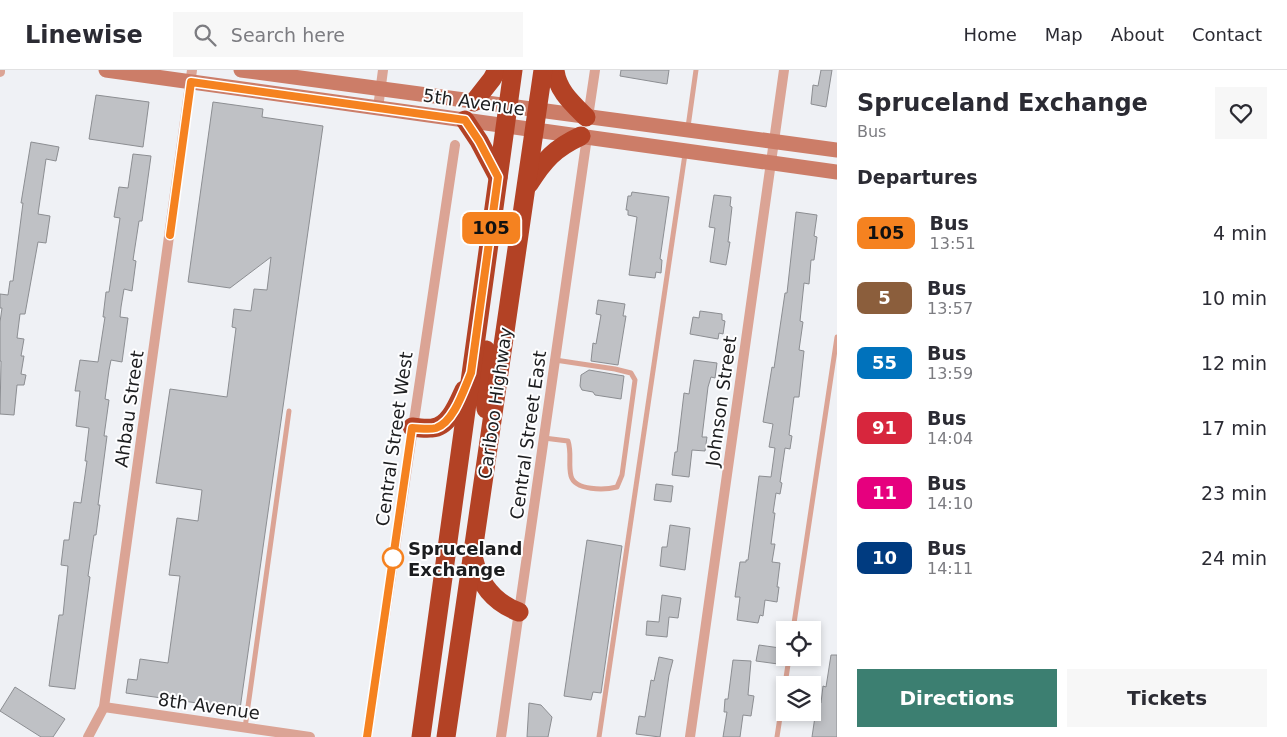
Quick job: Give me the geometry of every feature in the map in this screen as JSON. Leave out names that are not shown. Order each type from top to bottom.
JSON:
[{"type":"highway","points":[[474,102],[497,70]]},
{"type":"highway","name":"Cariboo Highway","points":[[446,737],[526,190],[519,128],[508,106],[513,70]]},
{"type":"highway","name":"Cariboo Highway","points":[[421,737],[498,177],[519,128],[537,110],[544,70]]},
{"type":"highway","points":[[554,70],[561,89],[568,99],[587,117]]},
{"type":"highway","points":[[465,120],[479,141],[498,177]]},
{"type":"highway","points":[[490,432],[484,395],[484,363],[519,128]]},
{"type":"highway","points":[[526,190],[551,154],[564,144],[584,137]]},
{"type":"highway","points":[[412,428],[434,429],[446,420],[459,402],[471,373]]},
{"type":"highway","points":[[473,554],[477,572],[482,582],[496,600],[507,608],[519,612]]},
{"type":"main road","name":"5th Avenue","points":[[106,70],[192,76],[378,108],[837,172]]},
{"type":"main road","name":"5th Avenue","points":[[241,70],[284,73],[380,89],[837,150]]},
{"type":"street","points":[[378,108],[383,70]]},
{"type":"street","points":[[587,117],[595,70]]},
{"type":"street","name":"Johnson Street","points":[[690,737],[784,70]]},
{"type":"street","name":"Ahbau Street","points":[[88,737],[104,707],[192,76]]},
{"type":"street","name":"Central Street East","points":[[501,737],[555,360],[584,137]]},
{"type":"street","name":"Central Street West","points":[[366,737],[454,145]]},
{"type":"street","name":"8th Avenue","points":[[104,707],[310,737]]},
{"type":"lane","points":[[688,130],[696,70]]},
{"type":"lane","points":[[599,737],[685,151]]},
{"type":"lane","points":[[794,621],[837,337]]},
{"type":"lane","points":[[544,438],[568,441],[571,448],[571,477],[577,484],[605,490],[617,487],[622,475],[634,380],[631,373],[555,360]]},
{"type":"lane","points":[[245,728],[289,411]]},
{"type":"lane","points":[[777,737],[788,666]]},
{"type":"building","points":[[621,70],[669,70],[667,84],[620,76]]},
{"type":"building","points":[[821,70],[832,70],[826,107],[811,104],[813,85],[818,86]]},
{"type":"building","points":[[96,95],[149,102],[143,147],[89,139]]},
{"type":"building","points":[[213,102],[263,109],[262,117],[323,126],[240,709],[126,693],[128,679],[137,680],[140,659],[168,663],[180,576],[169,575],[177,518],[198,521],[202,490],[156,483],[170,389],[227,397],[236,328],[232,327],[234,309],[251,311],[254,289],[267,290],[271,257],[230,288],[188,282]]},
{"type":"building","points":[[31,142],[59,147],[56,161],[46,159],[38,214],[50,216],[46,243],[38,242],[25,314],[20,314],[17,338],[24,339],[21,356],[24,356],[21,374],[26,375],[24,385],[17,385],[14,415],[0,414],[0,322],[2,308],[0,308],[0,294],[8,295],[10,281],[13,281],[23,203],[21,203]]},
{"type":"building","points":[[133,154],[151,156],[142,221],[139,221],[133,260],[136,261],[132,291],[124,289],[121,307],[120,317],[128,318],[122,362],[111,360],[109,370],[105,399],[109,400],[104,436],[107,436],[98,505],[100,505],[88,576],[90,577],[75,689],[49,686],[59,615],[63,615],[68,566],[61,565],[64,540],[69,540],[74,502],[81,503],[87,461],[85,461],[89,428],[76,426],[80,391],[75,391],[80,360],[98,362],[105,317],[103,317],[106,292],[109,292],[120,218],[114,217],[119,187],[128,188]]},
{"type":"building","points":[[632,192],[669,197],[660,259],[662,260],[661,273],[656,272],[655,278],[629,275],[637,217],[628,215],[628,210],[626,210],[628,196],[631,196]]},
{"type":"building","points":[[714,195],[731,197],[730,206],[732,207],[728,242],[730,242],[726,265],[710,262],[715,228],[709,227]]},
{"type":"building","points":[[796,212],[817,215],[814,236],[817,237],[814,260],[811,260],[809,284],[804,283],[800,321],[803,322],[799,350],[804,351],[799,397],[794,397],[789,435],[792,436],[790,449],[785,448],[780,494],[776,493],[773,513],[775,513],[771,544],[775,544],[772,562],[780,563],[777,602],[765,600],[763,616],[760,615],[758,623],[737,620],[740,597],[735,597],[740,562],[748,560],[759,476],[771,477],[775,448],[769,447],[773,424],[763,422],[772,367],[774,368],[785,293],[787,293]]},
{"type":"building","points":[[598,300],[625,304],[623,316],[626,316],[618,365],[591,361],[593,343],[596,344],[601,315],[596,314]]},
{"type":"building","points":[[700,311],[722,314],[722,320],[725,321],[723,334],[719,333],[718,339],[690,334],[693,317],[699,318]]},
{"type":"building","points":[[694,360],[717,363],[715,378],[711,377],[708,387],[702,437],[707,437],[705,451],[692,450],[689,477],[672,475],[675,452],[677,452],[684,393],[689,394]]},
{"type":"building","points":[[589,370],[624,376],[621,399],[595,395],[593,392],[582,390],[580,386],[581,375]]},
{"type":"building","points":[[656,484],[673,486],[671,502],[654,500]]},
{"type":"building","points":[[670,525],[690,528],[685,570],[660,566],[662,547],[667,547]]},
{"type":"building","points":[[587,540],[622,546],[601,693],[593,692],[591,700],[564,696]]},
{"type":"building","points":[[662,595],[681,598],[678,618],[669,617],[667,637],[646,635],[647,621],[659,622]]},
{"type":"building","points":[[759,645],[776,647],[776,664],[756,661]]},
{"type":"building","points":[[831,655],[837,655],[837,737],[812,737],[814,721],[821,721],[823,686],[826,687]]},
{"type":"building","points":[[659,657],[673,660],[660,737],[636,734],[639,716],[645,717],[651,680],[654,681]]},
{"type":"building","points":[[733,660],[751,661],[748,695],[754,696],[751,716],[743,715],[740,737],[723,737],[727,712],[724,712],[725,699],[728,699]]},
{"type":"building","points":[[15,687],[65,719],[53,737],[41,737],[0,711]]},
{"type":"building","points":[[529,703],[541,705],[552,717],[548,737],[527,737]]},
{"type":"bus line","name":"105","points":[[170,235],[191,82],[465,120],[479,141],[498,177],[471,373],[459,402],[451,415],[441,425],[434,429],[412,428],[367,737]]},
{"type":"place","name":"Spruceland Exchange","points":[[393,558]]}]
